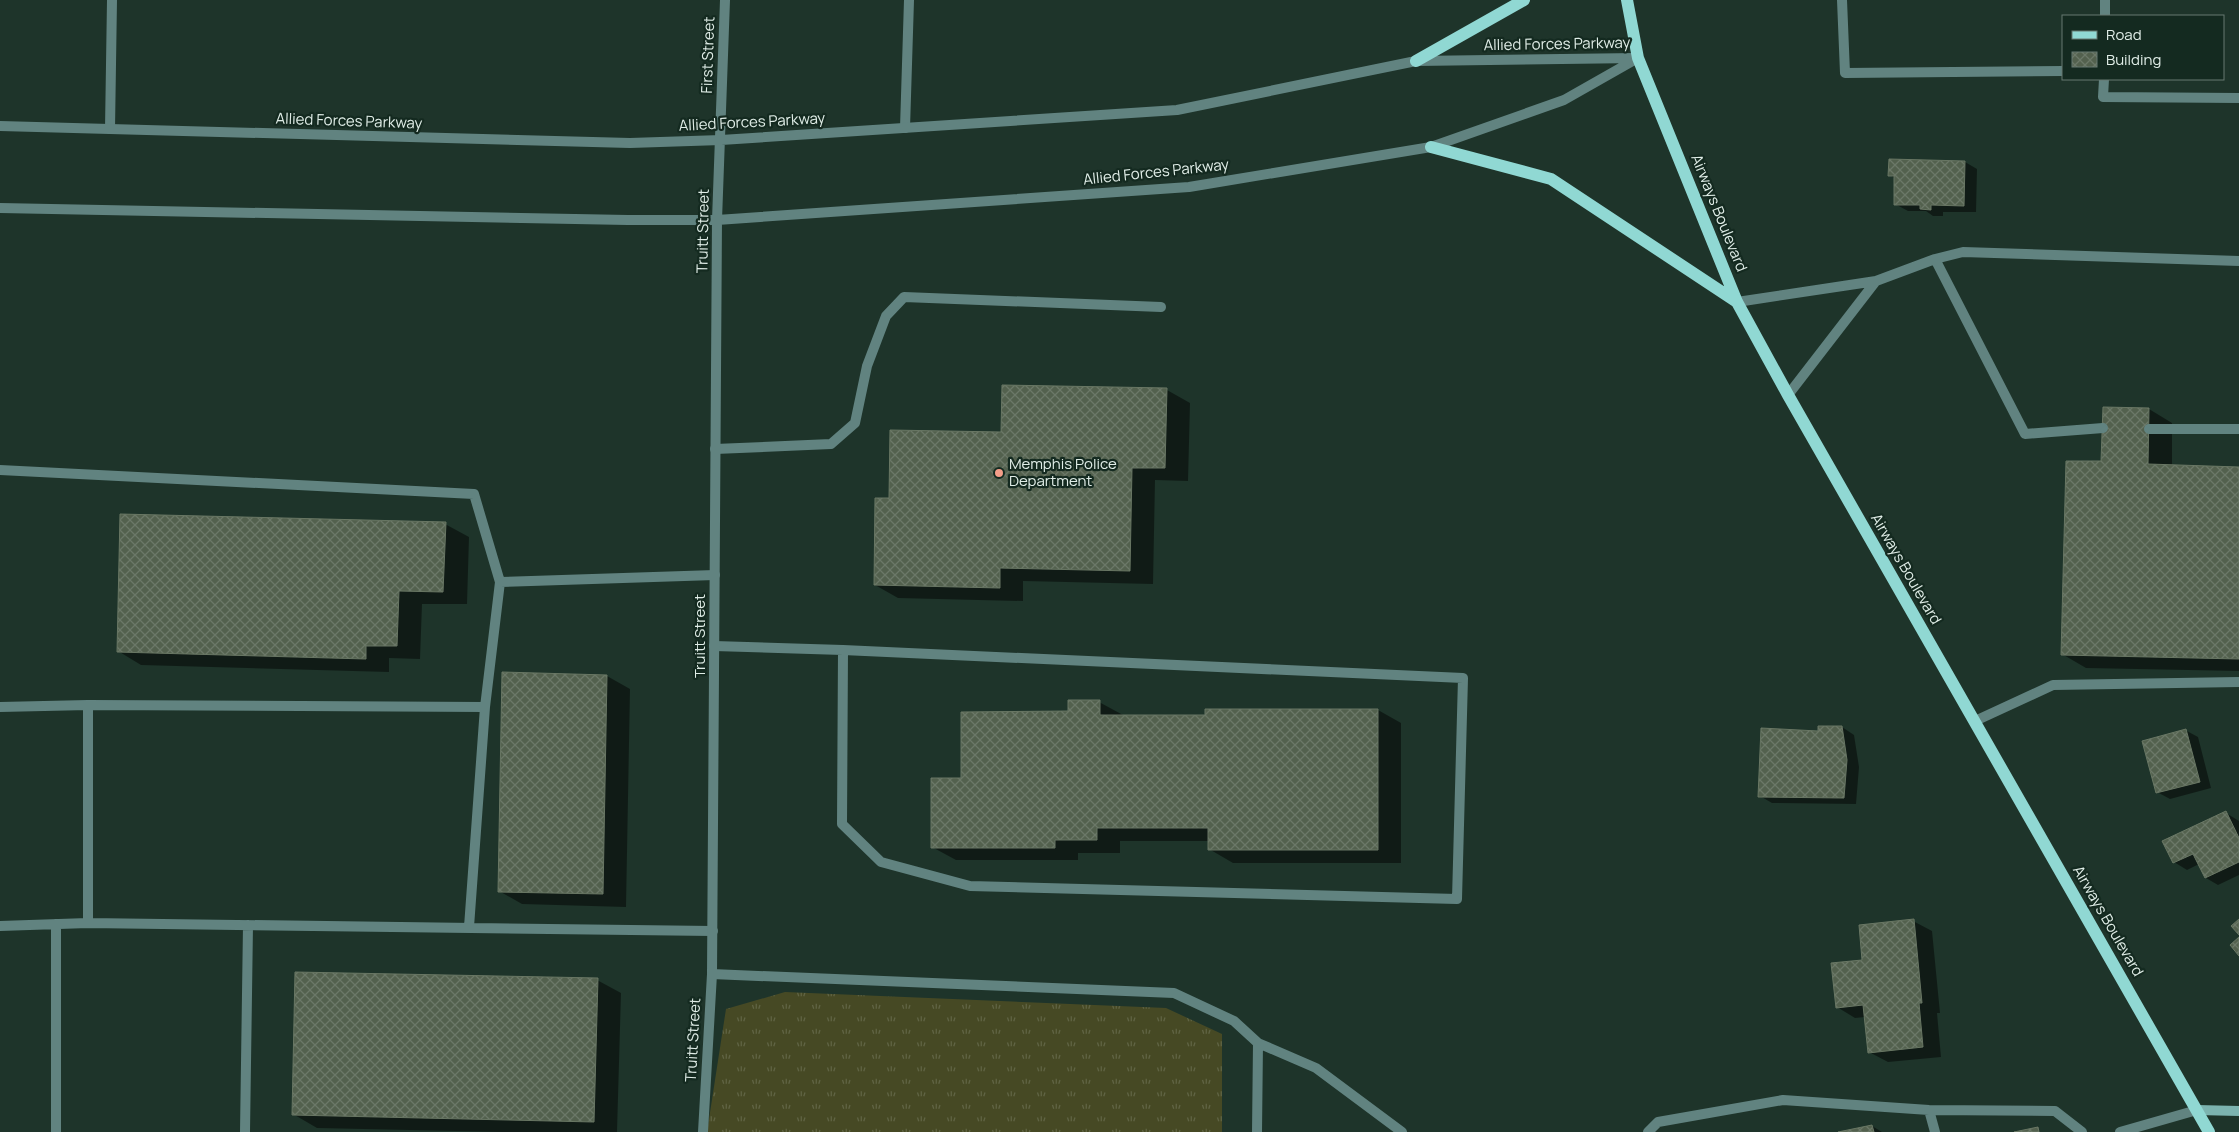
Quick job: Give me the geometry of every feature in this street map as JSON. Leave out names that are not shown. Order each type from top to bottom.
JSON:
[{"type":"main road","points":[[1416,61],[1524,0]]},
{"type":"main road","name":"Airways Boulevard","points":[[1627,0],[1638,58],[1737,302],[1788,395],[2208,1132]]},
{"type":"main road","points":[[1431,147],[1551,179],[1737,302]]},
{"type":"street","points":[[110,129],[112,0]]},
{"type":"street","name":"First Street","points":[[721,140],[724,0]]},
{"type":"street","points":[[905,128],[908,0]]},
{"type":"street","points":[[1842,0],[1845,73],[2062,70]]},
{"type":"street","points":[[2105,0],[2105,15]]},
{"type":"street","name":"Allied Forces Parkway","points":[[0,126],[630,143],[721,140],[1177,110],[1416,61],[1638,58]]},
{"type":"street","name":"Allied Forces Parkway","points":[[0,208],[717,220],[1189,187],[1431,147],[1564,100],[1638,58]]},
{"type":"street","points":[[2104,80],[2103,97],[2239,98]]},
{"type":"street","name":"Truitt Street","points":[[703,1132],[713,931],[717,220],[721,140]]},
{"type":"street","points":[[1737,302],[1876,281],[1935,259],[1963,252],[2239,261]]},
{"type":"street","points":[[1935,259],[2025,434],[2103,428]]},
{"type":"street","points":[[1788,395],[1876,281]]},
{"type":"street","points":[[715,449],[831,444],[854,423],[867,366],[886,316],[904,297],[1161,307]]},
{"type":"street","points":[[2149,429],[2239,429]]},
{"type":"street","points":[[0,470],[474,494],[500,582],[485,707],[469,928]]},
{"type":"street","points":[[500,582],[715,575]]},
{"type":"street","points":[[714,646],[843,650],[1463,678],[1457,898],[970,886],[881,862],[842,824],[843,650]]},
{"type":"street","points":[[1975,721],[2053,685],[2239,682]]},
{"type":"street","points":[[0,707],[88,705],[485,707]]},
{"type":"street","points":[[88,705],[88,923]]},
{"type":"street","points":[[0,926],[88,923],[713,931]]},
{"type":"street","points":[[56,924],[56,1132]]},
{"type":"street","points":[[245,1132],[248,925]]},
{"type":"street","points":[[712,974],[1174,993],[1234,1021],[1258,1043],[1316,1068],[1402,1132]]},
{"type":"street","points":[[1257,1132],[1258,1043]]},
{"type":"street","points":[[1648,1132],[1658,1122],[1783,1100],[1929,1110],[2055,1111],[2082,1132]]},
{"type":"street","points":[[1929,1110],[1935,1132]]},
{"type":"street","points":[[2120,1132],[2197,1110],[2239,1111]]},
{"type":"green space","points":[[785,992],[1166,1008],[1222,1034],[1222,1132],[707,1132],[726,1009]]},
{"type":"building","points":[[1889,159],[1965,161],[1964,206],[1931,205],[1931,210],[1920,209],[1920,205],[1894,205],[1894,176],[1888,176]]},
{"type":"building","points":[[1002,385],[1167,388],[1165,468],[1132,468],[1130,571],[1000,568],[1000,588],[874,585],[875,498],[889,498],[890,430],[1001,432]]},
{"type":"building","points":[[2103,407],[2149,408],[2148,464],[2239,467],[2239,659],[2061,655],[2066,461],[2101,461]]},
{"type":"building","points":[[120,514],[446,522],[443,592],[399,591],[397,646],[366,646],[366,659],[117,652]]},
{"type":"building","points":[[502,672],[607,675],[603,894],[498,892]]},
{"type":"building","points":[[1068,700],[1100,700],[1100,715],[1205,715],[1205,709],[1378,709],[1378,850],[1208,850],[1208,828],[1097,828],[1097,840],[1055,840],[1055,848],[931,848],[931,778],[961,778],[961,712],[1068,711]]},
{"type":"building","points":[[1818,726],[1842,726],[1847,760],[1844,798],[1758,797],[1761,728],[1818,731]]},
{"type":"building","points":[[2186,729],[2200,782],[2156,793],[2142,741]]},
{"type":"building","points":[[2226,811],[2239,838],[2239,862],[2205,878],[2193,854],[2173,863],[2162,841]]},
{"type":"building","points":[[1914,919],[1922,1003],[1919,1003],[1923,1047],[1868,1053],[1863,1005],[1836,1008],[1831,963],[1862,960],[1859,925]]},
{"type":"building","points":[[2239,919],[2239,935],[2231,926]]},
{"type":"building","points":[[2239,937],[2239,956],[2230,945]]},
{"type":"building","points":[[295,972],[598,978],[594,1122],[292,1115]]},
{"type":"building","points":[[1872,1125],[1874,1132],[1838,1132]]},
{"type":"building","points":[[2038,1127],[2039,1132],[2014,1132]]},
{"type":"place","name":"Memphis Police Department","points":[[999,473]]}]
